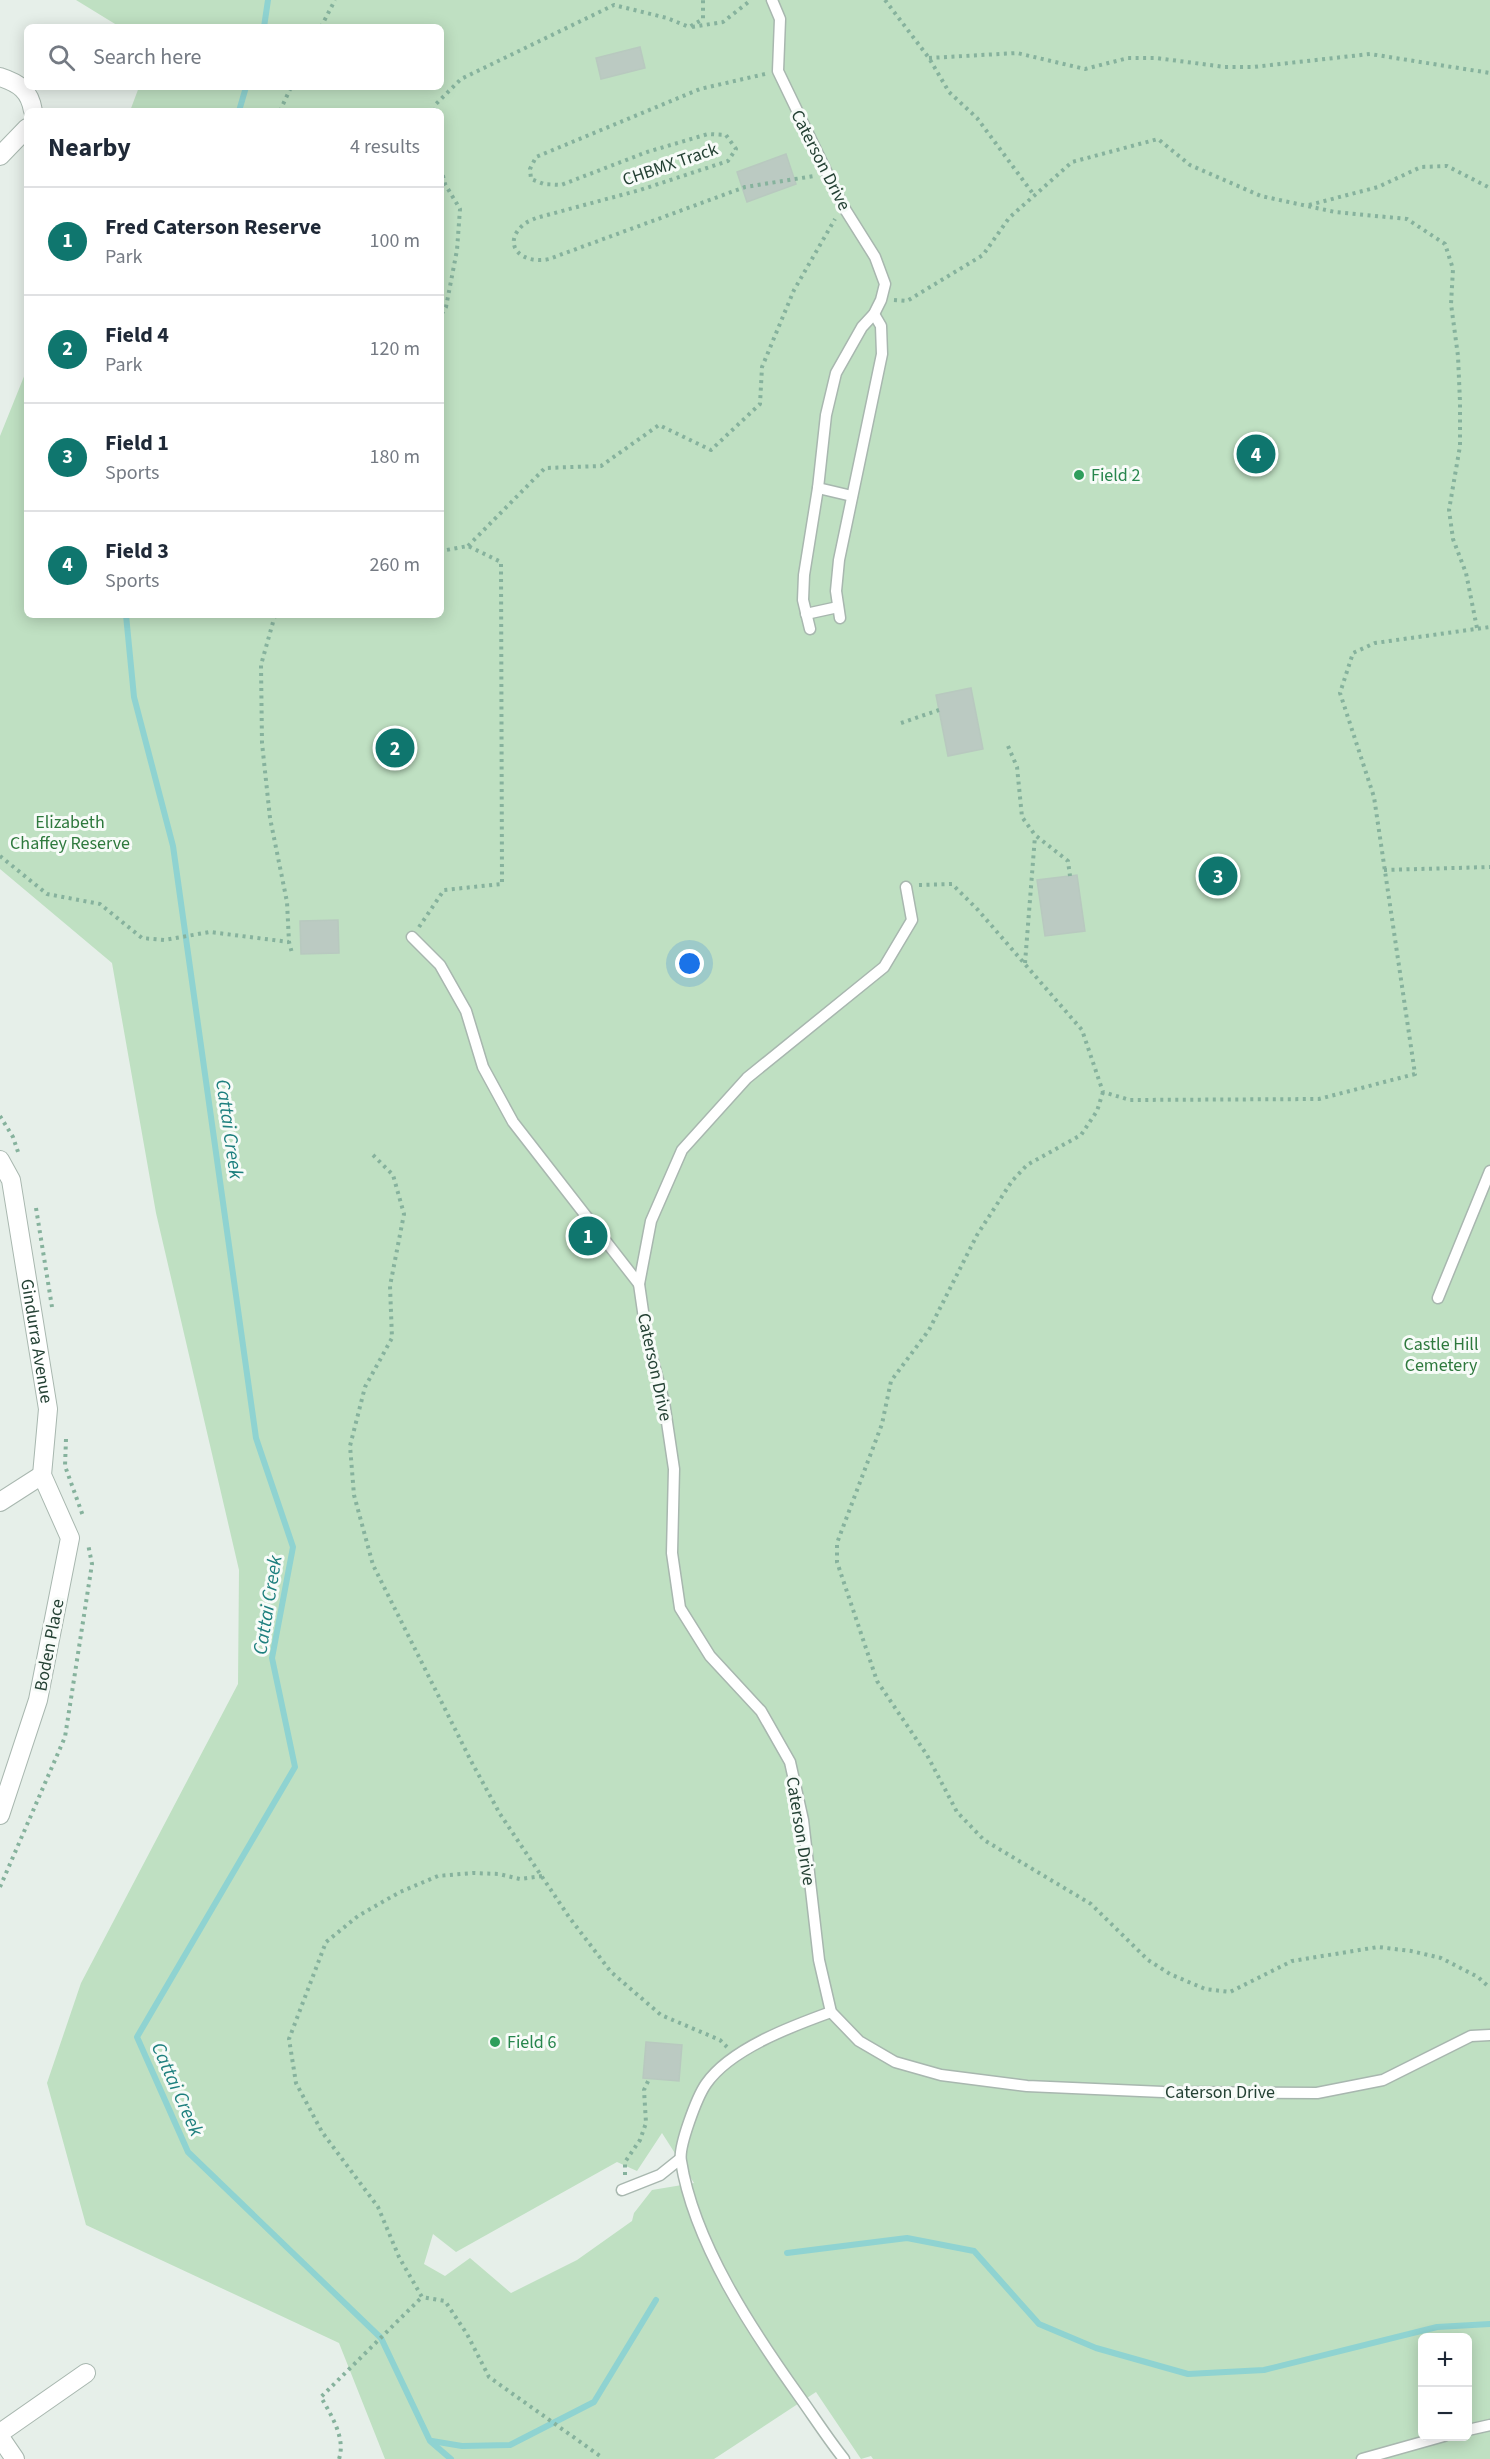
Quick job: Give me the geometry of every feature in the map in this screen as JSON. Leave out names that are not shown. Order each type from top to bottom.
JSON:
[{"type":"street","points":[[0,77],[16,82],[31,97],[33,108]]},
{"type":"street","points":[[0,156],[24,131]]},
{"type":"street","name":"Gindurra Avenue","points":[[0,1160],[11,1180],[48,1409],[42,1475]]},
{"type":"street","points":[[0,1502],[42,1475]]},
{"type":"street","name":"Boden Place","points":[[0,1815],[38,1700],[70,1538],[42,1475]]},
{"type":"street","points":[[15,2459],[0,2435],[86,2373]]},
{"type":"lane","name":"Caterson Drive","points":[[772,0],[780,19],[778,71],[843,206],[875,257],[885,284],[874,314],[862,327],[836,373],[826,415],[818,488],[804,575],[803,600],[810,629]]},
{"type":"lane","points":[[806,614],[839,612],[836,579],[882,354],[881,326],[874,314]]},
{"type":"lane","points":[[818,488],[852,496]]},
{"type":"lane","name":"Caterson Drive","points":[[906,887],[912,920],[884,967],[747,1077],[682,1150],[651,1221],[639,1284],[646,1339],[664,1402],[674,1469],[672,1553],[680,1608],[710,1656],[761,1711],[790,1762],[803,1820],[819,1960],[831,2012],[859,2041],[895,2062],[941,2075],[1027,2086],[1163,2092],[1317,2093],[1383,2080],[1471,2036],[1490,2035]]},
{"type":"lane","points":[[412,937],[440,965],[466,1011],[483,1067],[513,1122],[639,1284]]},
{"type":"lane","points":[[1438,1298],[1490,1171]]},
{"type":"lane","points":[[831,2012],[791,2026],[735,2055],[706,2084],[690,2118],[680,2159],[695,2213],[716,2262],[761,2343],[839,2457]]},
{"type":"lane","points":[[621,2190],[660,2175],[680,2159]]},
{"type":"lane","points":[[1472,2429],[1490,2425]]},
{"type":"lane","points":[[1362,2459],[1426,2441]]},
{"type":"path","points":[[323,24],[335,0]]},
{"type":"path","points":[[689,27],[704,19],[703,0]]},
{"type":"path","points":[[435,108],[436,104],[461,80],[614,5],[668,18],[689,27],[723,22],[751,0]]},
{"type":"path","points":[[885,0],[929,58],[949,92],[977,118],[1035,195]]},
{"type":"path","points":[[929,58],[1017,53],[1086,69],[1128,58],[1156,58],[1225,67],[1253,67],[1370,54],[1490,74]]},
{"type":"path","name":"CHBMX Track","points":[[778,71],[710,86],[543,154],[531,164],[530,174],[535,182],[553,186],[647,152],[708,134],[726,135],[736,148],[728,161],[640,190],[536,218],[523,225],[517,235],[515,245],[519,255],[527,260],[549,259],[745,186],[827,174]]},
{"type":"path","points":[[281,108],[290,90]]},
{"type":"path","points":[[881,300],[908,301],[983,255],[1009,218],[1072,162],[1158,139],[1190,165],[1261,196],[1335,212],[1407,219],[1445,244],[1453,269],[1451,304],[1458,356],[1460,446],[1449,510],[1454,539],[1466,573],[1477,628]]},
{"type":"path","points":[[1309,206],[1378,187],[1421,167],[1447,166],[1490,188]]},
{"type":"path","points":[[444,180],[460,209],[457,250],[444,310]]},
{"type":"path","points":[[444,550],[468,546],[545,468],[601,466],[659,425],[711,450],[760,404],[762,367],[789,301],[843,206]]},
{"type":"path","points":[[412,937],[444,890],[502,884],[501,562],[468,546]]},
{"type":"path","points":[[274,618],[261,665],[262,743],[270,818],[287,902],[289,942],[292,953]]},
{"type":"path","points":[[1103,1092],[1130,1100],[1319,1099],[1415,1074],[1374,797],[1340,693],[1353,653],[1375,643],[1490,627]]},
{"type":"path","points":[[901,723],[939,710]]},
{"type":"path","points":[[1008,746],[1017,767],[1022,817],[1035,836],[1068,861],[1070,876]]},
{"type":"path","points":[[1025,964],[1035,836]]},
{"type":"path","points":[[0,856],[47,894],[100,904],[142,938],[164,940],[210,932],[289,942]]},
{"type":"path","points":[[1384,870],[1490,867]]},
{"type":"path","points":[[906,887],[929,883],[951,884],[978,910],[1082,1030],[1103,1092],[1097,1110],[1081,1135],[1027,1165],[1012,1182],[977,1235],[929,1330],[891,1381],[882,1424],[837,1543],[837,1562],[877,1681],[927,1755],[957,1812],[984,1840],[1091,1904],[1148,1960],[1170,1974],[1204,1989],[1230,1992],[1292,1961],[1378,1947],[1441,1958],[1478,1977],[1490,1988]]},
{"type":"path","points":[[374,1155],[393,1175],[404,1214],[390,1286],[392,1338],[365,1387],[350,1446],[354,1495],[373,1564],[500,1814],[569,1917],[611,1972],[662,2015],[720,2040],[735,2055]]},
{"type":"path","points":[[422,2297],[399,2257],[378,2207],[322,2132],[296,2083],[288,2039],[326,1942],[358,1916],[400,1892],[438,1876],[473,1873],[499,1874],[520,1879],[542,1876]]},
{"type":"path","points":[[621,2190],[626,2162],[640,2140],[646,2123],[644,2090],[649,2079]]},
{"type":"path","points":[[422,2297],[445,2301],[467,2334],[489,2377],[601,2459]]},
{"type":"path","points":[[339,2459],[342,2449],[333,2420],[321,2397],[422,2297]]},
{"type":"green space","points":[[76,0],[1490,0],[1490,2459],[873,2459],[871,2456],[861,2459],[816,2392],[714,2459],[385,2459],[339,2343],[86,2225],[47,2083],[81,1983],[238,1684],[239,1570],[156,1213],[112,963],[0,869],[0,436],[24,376],[24,618],[444,618],[444,108],[131,108],[138,90],[444,90],[444,24],[115,24]],"holes":[[[662,2133],[694,2183],[652,2190],[634,2213],[632,2221],[577,2260],[511,2293],[470,2258],[445,2276],[424,2264],[433,2234],[456,2252],[617,2162],[637,2171]]]},
{"type":"building","points":[[640,47],[645,68],[601,79],[596,58]]},
{"type":"building","points":[[786,154],[796,184],[747,202],[737,172]]},
{"type":"building","points":[[971,688],[983,749],[948,756],[936,695]]},
{"type":"building","points":[[1077,875],[1085,931],[1045,936],[1037,880]]},
{"type":"building","points":[[338,920],[339,953],[301,954],[300,921]]},
{"type":"building","points":[[646,2042],[682,2045],[679,2081],[643,2078]]},
{"type":"waterway","name":"Cattai Creek","points":[[264,24],[268,0]]},
{"type":"waterway","name":"Cattai Creek","points":[[240,108],[245,90]]},
{"type":"waterway","name":"Cattai Creek","points":[[126,618],[134,697],[173,846],[256,1438],[293,1547],[272,1658],[295,1767],[137,2037],[188,2152],[381,2338],[430,2441],[451,2459]]},
{"type":"waterway","points":[[787,2253],[907,2238],[974,2251],[1039,2324],[1096,2348],[1188,2374],[1264,2370],[1437,2327],[1490,2324]]},
{"type":"waterway","points":[[432,2441],[462,2446],[510,2445],[594,2402],[656,2300]]},
{"type":"place","name":"Field 3","points":[[1256,454]]},
{"type":"place","name":"Field 2","points":[[1079,475]]},
{"type":"place","name":"Field 4","points":[[395,748]]},
{"type":"place","name":"Field 1","points":[[1218,876]]},
{"type":"place","name":"Fred Caterson Reserve","points":[[588,1236]]},
{"type":"place","name":"Field 6","points":[[495,2042]]},
{"type":"park label","name":"Elizabeth Chaffey Reserve","points":[[70,832]]},
{"type":"park label","name":"Castle Hill Cemetery","points":[[1441,1354]]}]
